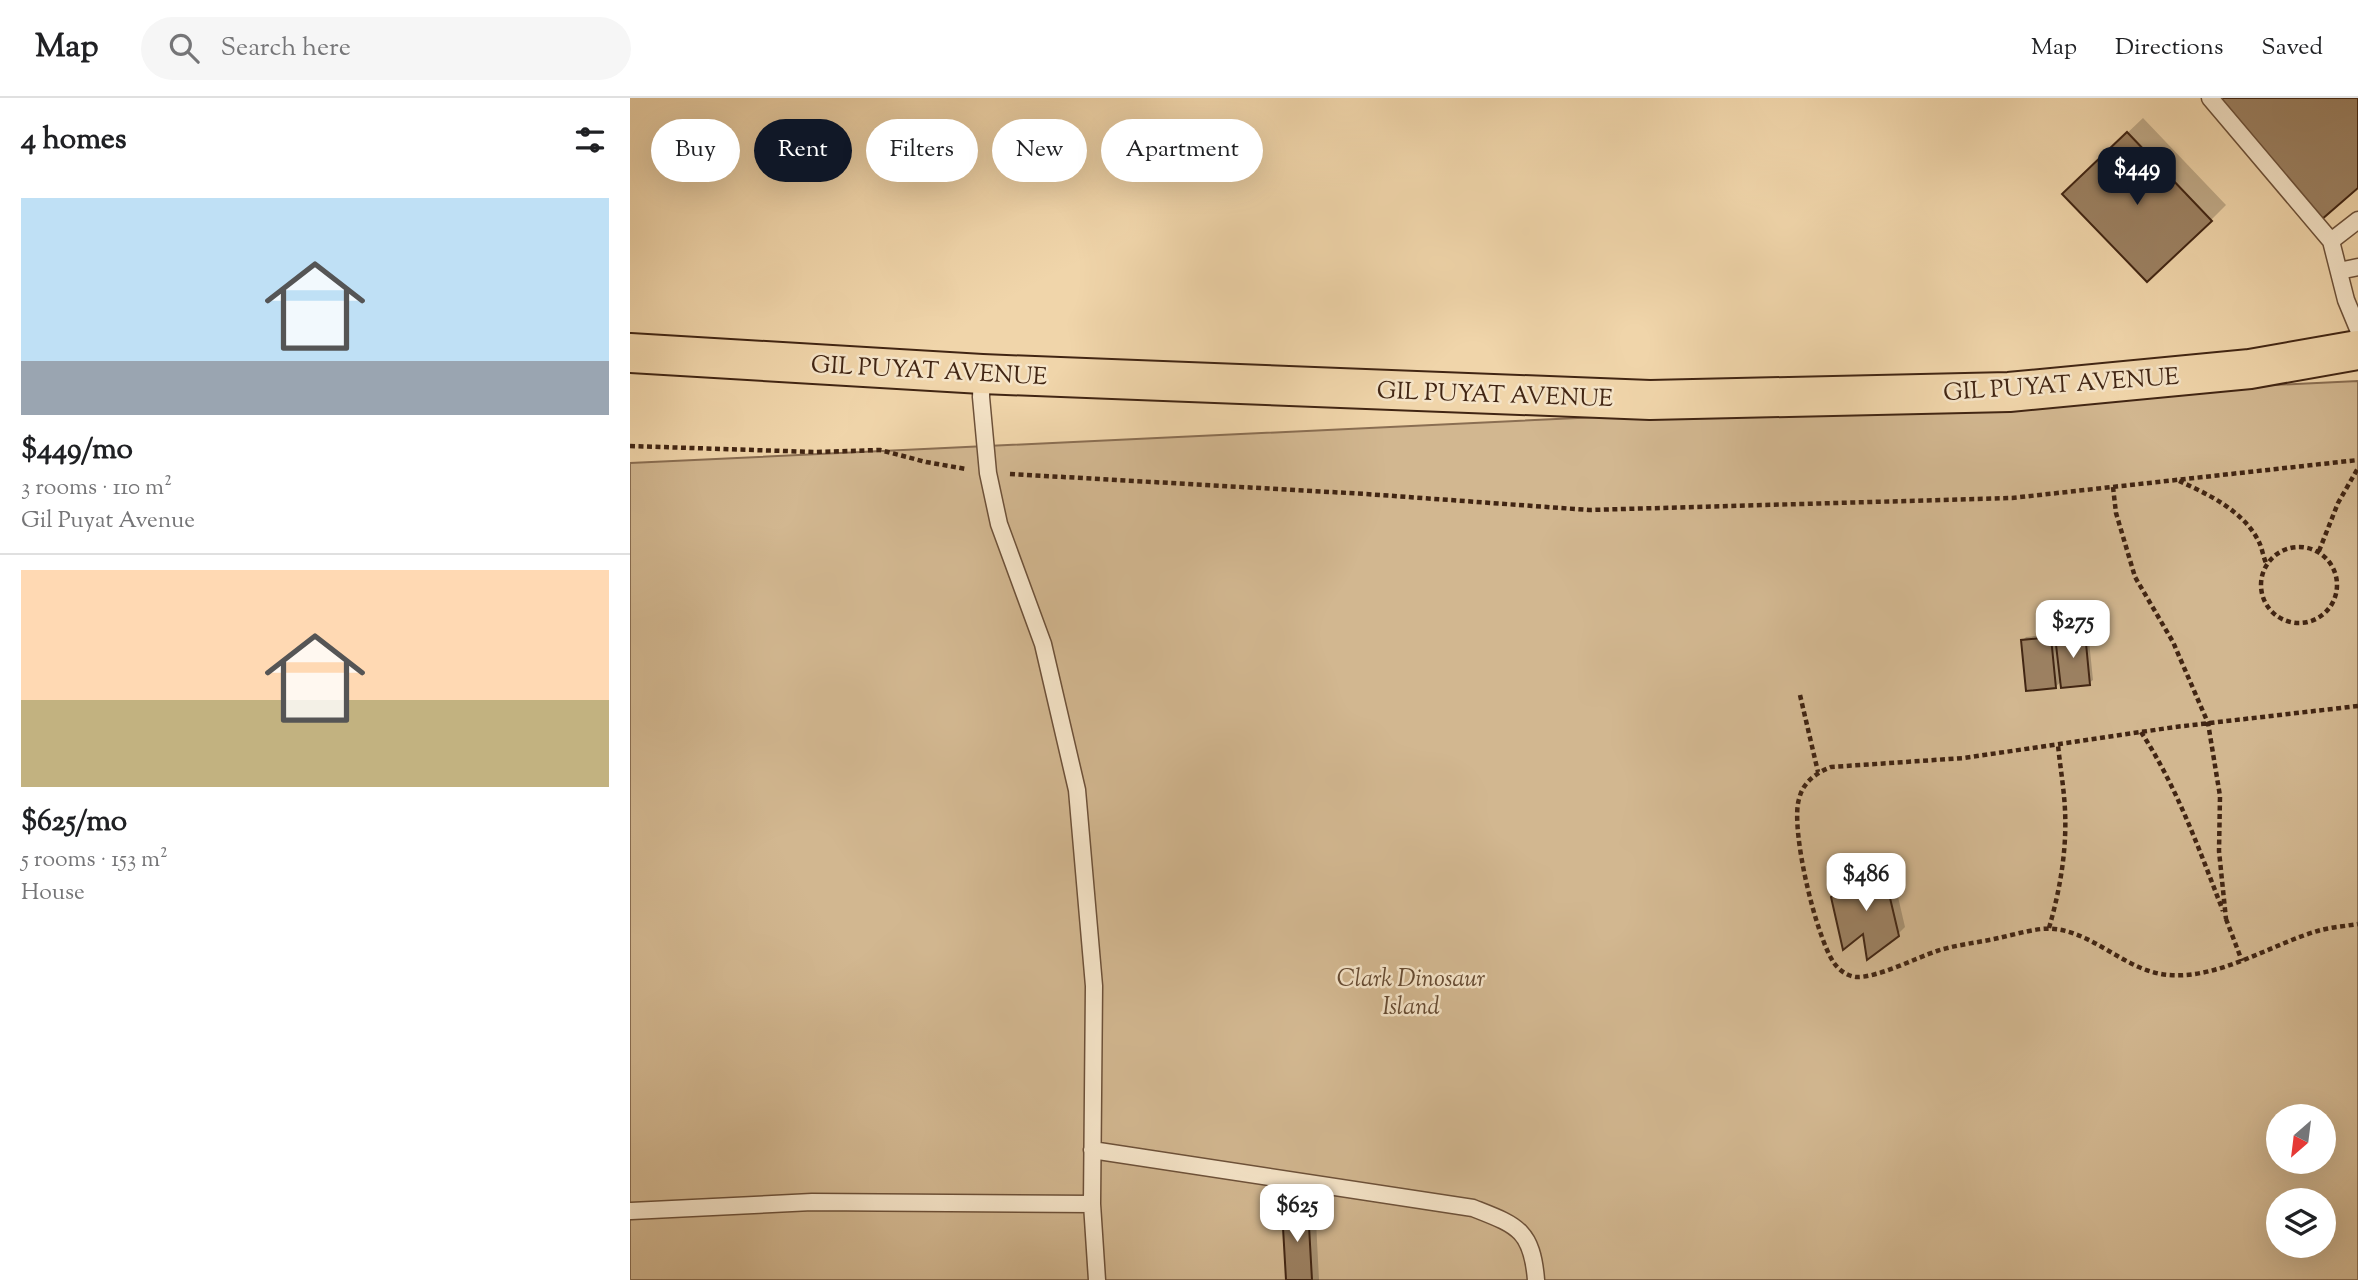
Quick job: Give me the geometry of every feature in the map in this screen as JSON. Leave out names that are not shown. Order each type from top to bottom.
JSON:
[{"type":"main road","name":"GIL PUYAT AVENUE","points":[[630,353],[982,374],[1650,400],[2009,392],[2250,369],[2358,350]]},
{"type":"lane","points":[[2210,98],[2331,241],[2346,300],[2358,329]]},
{"type":"lane","points":[[2331,241],[2358,220]]},
{"type":"lane","points":[[2339,271],[2358,267]]},
{"type":"lane","points":[[982,374],[981,397],[988,473],[999,524],[1043,644],[1077,790],[1094,986],[1092,1204],[1097,1280]]},
{"type":"lane","points":[[1092,1150],[1473,1208],[1513,1224],[1527,1241],[1536,1280]]},
{"type":"lane","points":[[631,1211],[824,1202],[1092,1204]]},
{"type":"path","points":[[630,446],[815,452],[880,450],[926,462],[988,473],[1588,510],[2012,498],[2358,460]]},
{"type":"path","points":[[2319,551],[2339,503],[2358,468]]},
{"type":"path","points":[[2176,480],[2210,495],[2243,520],[2258,540],[2266,563]]},
{"type":"path","points":[[2113,487],[2116,513],[2136,578],[2173,642],[2208,723],[2220,796],[2220,851],[2226,919]]},
{"type":"path","points":[[2292,546],[2319,551],[2334,568],[2337,580],[2336,594],[2331,606],[2319,618],[2306,622],[2293,623],[2272,613],[2264,602],[2260,589],[2260,576],[2266,563],[2280,550],[2292,546]]},
{"type":"path","points":[[1800,695],[1818,772]]},
{"type":"path","points":[[2358,706],[2208,723],[1964,758],[1839,766],[1818,772],[1809,780],[1799,797],[1796,815],[1810,894],[1826,950],[1835,965],[1844,973],[1855,977],[1871,975],[1940,950],[2049,928],[2077,934],[2149,971],[2172,975],[2202,972],[2242,961],[2323,930],[2358,924]]},
{"type":"path","points":[[2141,732],[2162,764],[2203,859],[2242,961]]},
{"type":"path","points":[[2049,928],[2057,901],[2063,863],[2065,809],[2058,745]]},
{"type":"green space","name":"Clark Dinosaur Island","points":[[2358,381],[2358,1280],[630,1280],[630,463]]},
{"type":"building","points":[[2220,98],[2358,98],[2358,188],[2321,220]]},
{"type":"building","points":[[2127,132],[2212,221],[2147,282],[2062,194]]},
{"type":"building","points":[[2085,633],[2090,685],[2061,688],[2055,636]]},
{"type":"building","points":[[2051,637],[2056,688],[2026,691],[2021,640]]},
{"type":"building","points":[[1882,864],[1899,936],[1867,960],[1863,934],[1843,950],[1831,897]]},
{"type":"building","points":[[1308,1208],[1312,1280],[1286,1280],[1282,1210]]}]
